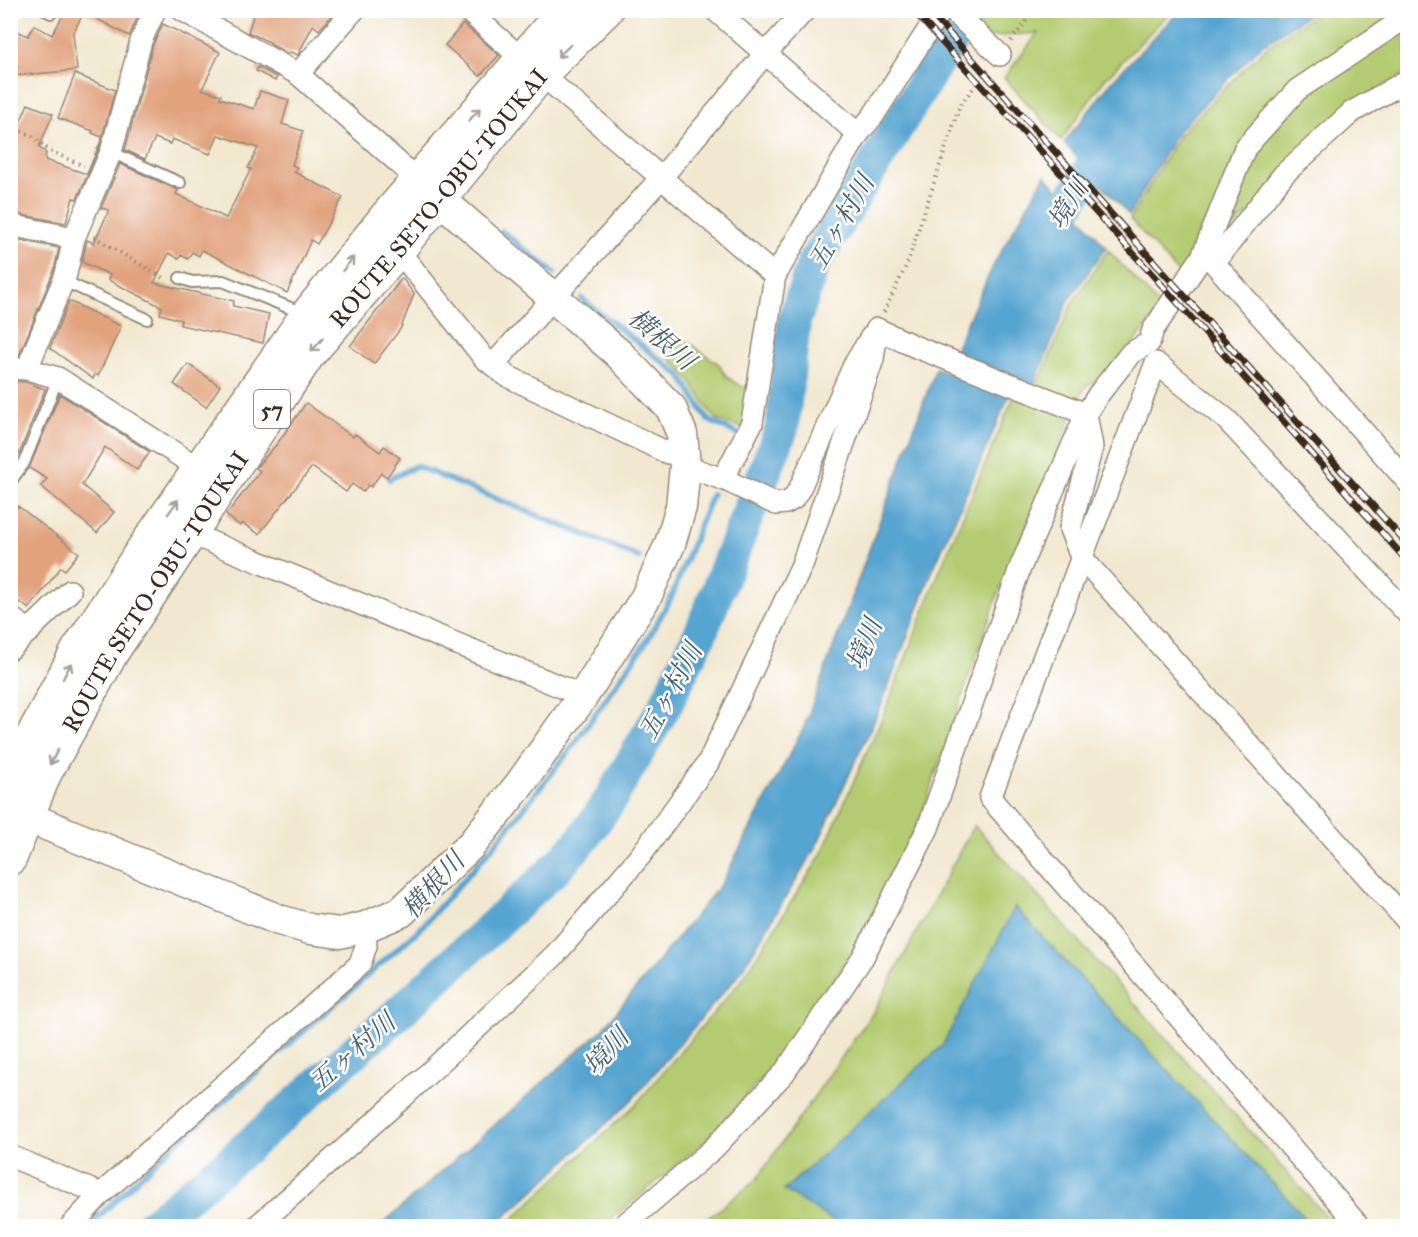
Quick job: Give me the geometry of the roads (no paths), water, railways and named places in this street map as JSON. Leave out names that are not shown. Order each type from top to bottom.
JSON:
[{"type":"main road","name":"ROUTE SETO-OBU-TOUKAI","points":[[10,779],[78,650],[142,551],[307,315],[429,189],[532,66],[565,10]]},
{"type":"main road","name":"ROUTE SETO-OBU-TOUKAI","points":[[532,66],[606,10]]},
{"type":"main road","name":"ROUTE SETO-OBU-TOUKAI","points":[[10,858],[19,813],[45,773],[112,652],[308,355],[398,250],[429,189]]},
{"type":"street","points":[[155,10],[141,40],[111,152],[76,233],[64,281],[19,369],[58,378],[200,469]]},
{"type":"street","points":[[19,813],[279,920],[310,929],[340,933],[365,927],[401,912],[471,844],[520,784],[583,696],[646,597],[660,567],[681,507],[684,457],[682,434],[671,408],[620,354],[298,74],[183,10]]},
{"type":"street","points":[[298,74],[354,10]]},
{"type":"street","points":[[467,10],[775,276]]},
{"type":"street","points":[[716,10],[858,134]]},
{"type":"street","points":[[493,365],[661,178],[805,10]]},
{"type":"street","points":[[727,481],[752,423],[775,276],[858,134],[873,116],[941,10]]},
{"type":"street","points":[[952,10],[1000,55]]},
{"type":"street","points":[[1208,260],[1245,148],[1297,90],[1396,24],[1407,20]]},
{"type":"street","points":[[1407,80],[1352,112],[1284,174],[1208,260],[1153,330],[1149,343],[1156,363],[1226,419],[1407,614]]},
{"type":"street","points":[[10,225],[76,233]]},
{"type":"street","points":[[398,250],[484,358],[507,376],[668,453],[684,457],[727,481],[776,504],[786,503],[793,499],[800,488],[854,365],[877,329]]},
{"type":"street","points":[[1208,260],[1407,482]]},
{"type":"street","points":[[877,329],[1058,405],[1086,414]]},
{"type":"street","points":[[257,1227],[401,1099],[554,956],[641,855],[708,763],[802,565],[873,359],[877,329]]},
{"type":"street","points":[[623,1227],[714,1148],[784,1073],[863,957],[928,828],[1020,568],[1086,414],[1131,353],[1149,343]]},
{"type":"street","points":[[1156,363],[990,798],[1359,1227]]},
{"type":"street","points":[[1086,414],[1092,447],[1070,529],[1081,557],[1407,922]]},
{"type":"street","points":[[189,533],[583,696]]},
{"type":"street","points":[[10,649],[69,591]]},
{"type":"street","points":[[10,616],[30,631]]},
{"type":"street","points":[[71,1227],[101,1194],[360,964],[366,946],[365,927]]},
{"type":"street","points":[[10,1156],[101,1194]]},
{"type":"lane","points":[[46,10],[51,13],[53,10]]},
{"type":"lane","points":[[111,152],[180,183]]},
{"type":"lane","points":[[180,278],[192,282],[223,281],[307,315]]},
{"type":"lane","points":[[64,281],[147,319]]},
{"type":"lane","points":[[10,482],[24,463],[58,378]]},
{"type":"water","points":[[1180,10],[1314,11],[1262,45],[1178,131],[1129,215],[1064,143],[1112,81]]},
{"type":"water","points":[[1045,175],[1106,247],[1068,301],[1034,385],[954,351],[995,262]]},
{"type":"water","points":[[936,368],[1009,396],[932,572],[881,706],[815,849],[740,973],[631,1101],[495,1226],[380,1226],[602,1030],[721,884],[804,727]]},
{"type":"water","points":[[1015,907],[1313,1226],[841,1226],[784,1190],[942,1046]]},
{"type":"waterway","name":"五ヶ村川","points":[[151,1226],[232,1160],[405,1007],[553,871],[581,841],[608,803],[666,704],[701,632],[782,428],[794,321],[814,262],[969,10]]},
{"type":"waterway","name":"境川","points":[[1044,243],[1096,160],[1119,134]]},
{"type":"waterway","name":"横根川","points":[[502,231],[554,273]]},
{"type":"waterway","name":"横根川","points":[[582,299],[681,376],[708,420],[738,434]]},
{"type":"waterway","points":[[389,479],[416,466],[639,557]]},
{"type":"waterway","name":"横根川","points":[[89,1226],[160,1157],[420,929],[497,842],[570,750],[646,642],[671,598],[712,494]]},
{"type":"railway","points":[[913,10],[1408,562]]},
{"type":"railway","points":[[928,10],[1408,545]]}]
